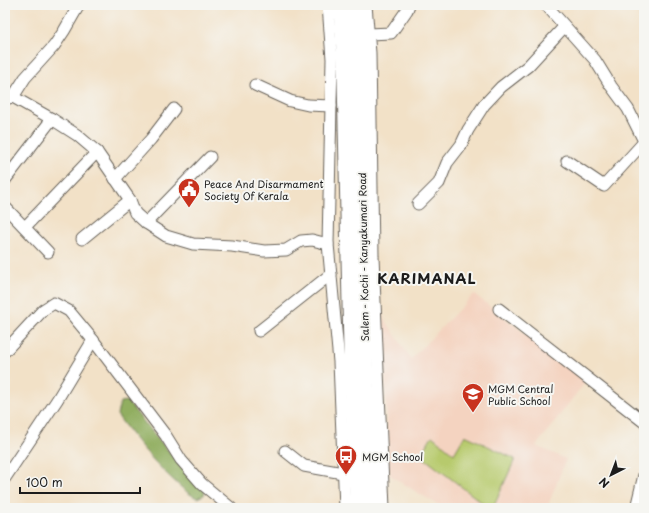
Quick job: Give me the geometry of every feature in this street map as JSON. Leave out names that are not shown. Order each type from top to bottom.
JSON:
[{"type":"highway","name":"Salem - Kochi - Kanyakumari Road","points":[[341,5],[345,56],[352,371],[358,508]]},
{"type":"highway","name":"Salem - Kochi - Kanyakumari Road","points":[[355,5],[358,53],[365,369],[372,508]]},
{"type":"street","points":[[79,5],[54,46],[9,98],[52,119],[76,134],[97,152],[130,200],[135,213],[146,223],[166,236],[193,244],[232,246],[264,251],[286,250],[301,241],[312,240],[328,244]]},
{"type":"street","points":[[328,5],[332,59],[328,244],[339,362],[345,508]]},
{"type":"street","points":[[366,5],[370,53],[372,256],[384,508]]},
{"type":"street","points":[[369,34],[391,33],[409,5]]},
{"type":"street","points":[[546,5],[595,60],[611,86],[628,109],[644,142],[604,186],[567,161]]},
{"type":"street","points":[[418,204],[439,183],[447,163],[461,145],[468,130],[484,105],[501,87],[528,66],[564,27]]},
{"type":"street","points":[[255,85],[290,101],[308,105],[331,106]]},
{"type":"street","points":[[115,179],[151,139],[174,109]]},
{"type":"street","points":[[5,180],[52,119]]},
{"type":"street","points":[[25,227],[97,152]]},
{"type":"street","points":[[146,223],[210,157]]},
{"type":"street","points":[[82,239],[130,200]]},
{"type":"street","points":[[5,207],[48,252]]},
{"type":"street","points":[[259,331],[331,274]]},
{"type":"street","points":[[5,351],[43,310],[54,303],[68,311],[93,340],[166,436],[181,460],[202,484],[230,508]]},
{"type":"street","points":[[499,309],[644,422]]},
{"type":"street","points":[[5,478],[57,400],[93,340]]},
{"type":"street","points":[[285,451],[304,466],[343,474]]},
{"type":"street","points":[[636,508],[644,475]]},
{"type":"shaded area","name":"MGM Central Public School","points":[[474,294],[586,381],[536,446],[566,459],[547,508],[444,508],[390,475],[388,465],[383,316],[411,359]]},
{"type":"green space","points":[[127,401],[164,446],[205,489],[204,495],[197,498],[182,488],[170,477],[136,439],[117,415],[120,402]]},
{"type":"green space","points":[[465,435],[515,459],[493,508],[489,508],[420,455],[432,436],[454,454]]},
{"type":"place","name":"Peace And Disarmament Society Of Kerala","points":[[189,208]]},
{"type":"place","name":"MGM Central Public School","points":[[473,414]]},
{"type":"place","name":"MGM School","points":[[346,476]]},
{"type":"district","name":"KARIMANAL","points":[[427,278]]}]
